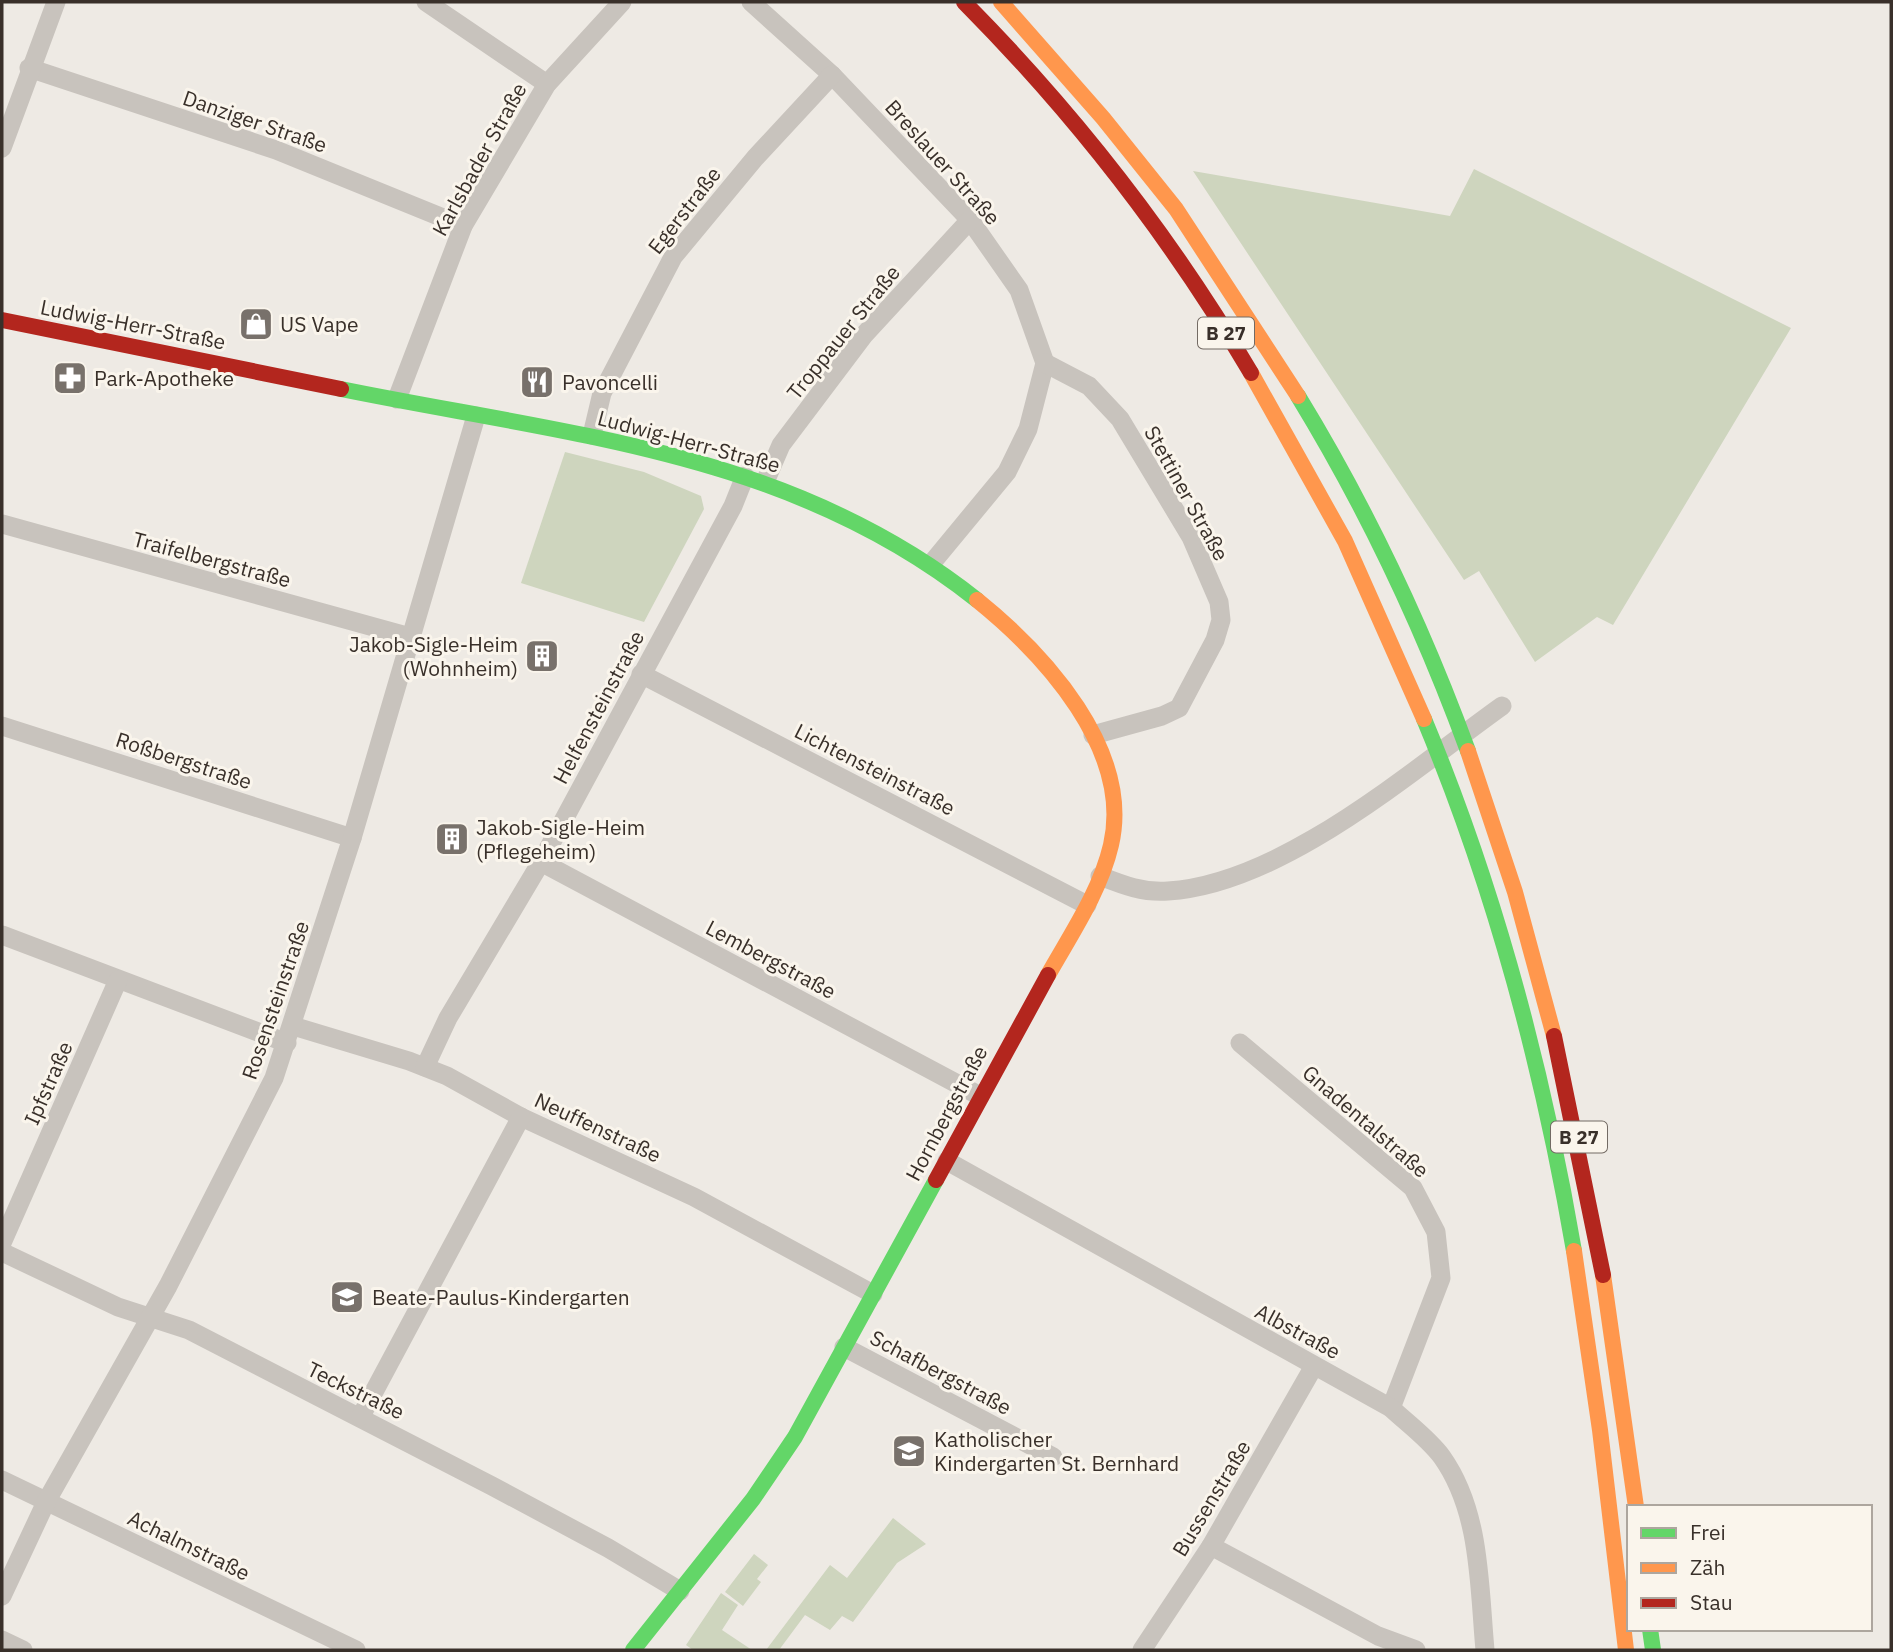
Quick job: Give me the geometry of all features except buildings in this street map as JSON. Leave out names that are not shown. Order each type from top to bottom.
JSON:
[{"type":"main road","name":"B 27","points":[[964,2],[1078,131],[1173,251],[1255,377],[1353,556],[1387,624],[1422,709],[1454,793],[1505,946],[1549,1129],[1572,1247],[1602,1438],[1626,1650]]},
{"type":"main road","name":"B 27","points":[[1001,2],[1102,117],[1196,237],[1274,356],[1356,499],[1411,610],[1446,692],[1478,777],[1532,942],[1572,1108],[1598,1240],[1636,1505]]},
{"type":"main road","name":"Ludwig-Herr-Straße","points":[[2,320],[476,416],[648,447],[765,482],[829,507],[931,564],[968,591],[1034,651],[1069,694],[1093,735],[1107,771],[1114,807],[1114,829],[1100,876]]},
{"type":"main road","name":"Hornbergstraße","points":[[638,1649],[773,1471],[947,1161],[980,1096],[1087,905],[1100,876]]},
{"type":"main road","points":[[1650,1631],[1653,1650]]},
{"type":"street","points":[[2,148],[29,68],[56,2]]},
{"type":"street","points":[[426,2],[547,84]]},
{"type":"street","name":"Karlsbader Straße","points":[[397,399],[463,226],[547,84],[622,2]]},
{"type":"street","name":"Breslauer Straße","points":[[751,2],[832,75],[970,220],[1019,290],[1045,363]]},
{"type":"street","name":"Danziger Straße","points":[[29,68],[276,150],[463,226]]},
{"type":"street","name":"Egerstraße","points":[[592,435],[601,393],[673,257],[755,158],[832,75]]},
{"type":"street","name":"Troppauer Straße","points":[[765,482],[781,445],[864,335],[970,220]]},
{"type":"street","points":[[931,564],[1007,472],[1028,429],[1045,363]]},
{"type":"street","name":"Stettiner Straße","points":[[1045,363],[1089,386],[1121,419],[1191,537],[1219,602],[1221,620],[1215,640],[1179,708],[1163,716],[1093,735]]},
{"type":"street","name":"Rosensteinstraße","points":[[2,1596],[46,1502],[150,1317],[275,1078],[352,838],[476,416]]},
{"type":"street","name":"Helfensteinstraße","points":[[425,1067],[448,1018],[541,862],[733,506],[745,476]]},
{"type":"street","name":"Traifelbergstraße","points":[[2,524],[410,637]]},
{"type":"street","name":"Lichtensteinstraße","points":[[641,674],[1087,905]]},
{"type":"street","points":[[1100,876],[1143,890],[1168,891],[1205,886],[1293,850],[1340,822],[1502,706]]},
{"type":"street","name":"Roßbergstraße","points":[[2,726],[352,838]]},
{"type":"street","name":"Lembergstraße","points":[[541,862],[980,1096]]},
{"type":"street","name":"Neuffenstraße","points":[[2,935],[118,980],[290,1035],[425,1067],[521,1117],[694,1197],[873,1294]]},
{"type":"street","name":"Ipfstraße","points":[[2,1243],[118,980]]},
{"type":"street","name":"Gnadentalstraße","points":[[1240,1043],[1413,1188],[1436,1232],[1441,1278],[1391,1408]]},
{"type":"street","points":[[361,1416],[521,1117]]},
{"type":"street","name":"Albstraße","points":[[947,1161],[1391,1408],[1442,1457],[1464,1502],[1472,1525],[1485,1650]]},
{"type":"street","name":"Teckstraße","points":[[2,1252],[118,1307],[189,1330],[361,1416],[608,1548],[680,1591]]},
{"type":"street","name":"Schafbergstraße","points":[[844,1346],[1053,1457]]},
{"type":"street","name":"Bussenstraße","points":[[1142,1650],[1211,1546],[1314,1366]]},
{"type":"street","name":"Achalmstraße","points":[[2,1480],[356,1650]]},
{"type":"street","points":[[1211,1546],[1378,1636],[1416,1650]]},
{"type":"street","points":[[2,1640],[23,1650]]},
{"type":"green space","points":[[1474,169],[1791,328],[1613,625],[1597,617],[1535,662],[1479,571],[1464,580],[1193,171],[1450,216]]},
{"type":"green space","points":[[565,452],[644,472],[701,496],[704,509],[644,622],[521,583]]},
{"type":"green space","points":[[893,1518],[926,1544],[897,1563],[853,1622],[842,1616],[830,1630],[805,1615],[779,1650],[766,1650],[830,1565],[847,1578]]},
{"type":"green space","points":[[754,1554],[768,1565],[757,1579],[761,1582],[743,1606],[725,1592]]},
{"type":"green space","points":[[721,1593],[738,1605],[722,1630],[752,1650],[693,1650],[686,1645]]},
{"type":"traffic: fast","points":[[341,389],[592,437],[673,456],[753,480],[830,511],[905,550],[977,600]]},
{"type":"traffic: fast","points":[[1298,396],[1347,482],[1392,570],[1413,614],[1468,751]]},
{"type":"traffic: fast","points":[[1424,719],[1473,848],[1514,981],[1547,1115],[1574,1251]]},
{"type":"traffic: fast","points":[[633,1650],[753,1499],[795,1437],[936,1180]]},
{"type":"traffic: fast","points":[[1650,1631],[1653,1650]]},
{"type":"traffic: slow","points":[[1001,2],[1103,118],[1176,209],[1298,396]]},
{"type":"traffic: slow","points":[[1251,373],[1345,541],[1424,719]]},
{"type":"traffic: slow","points":[[977,600],[1003,622],[1055,676],[1096,740],[1109,774],[1114,809],[1111,845],[1106,862],[1084,912],[1048,975]]},
{"type":"traffic: slow","points":[[1468,751],[1515,892],[1554,1036]]},
{"type":"traffic: slow","points":[[1574,1251],[1600,1430],[1626,1650]]},
{"type":"traffic: slow","points":[[1603,1275],[1636,1505]]},
{"type":"traffic: jam","points":[[964,2],[1044,88],[1119,178],[1188,274],[1251,373]]},
{"type":"traffic: jam","points":[[2,320],[341,389]]},
{"type":"traffic: jam","points":[[936,1180],[1048,975]]},
{"type":"traffic: jam","points":[[1554,1036],[1603,1275]]},
{"type":"place","name":"US Vape","points":[[256,324]]},
{"type":"place","name":"Park-Apotheke","points":[[70,378]]},
{"type":"place","name":"Pavoncelli","points":[[537,382]]},
{"type":"place","name":"Jakob-Sigle-Heim (Wohnheim)","points":[[542,656]]},
{"type":"place","name":"Jakob-Sigle-Heim (Pflegeheim)","points":[[452,839]]},
{"type":"place","name":"Beate-Paulus-Kindergarten","points":[[347,1297]]},
{"type":"place","name":"Katholischer Kindergarten St. Bernhard","points":[[909,1451]]}]
